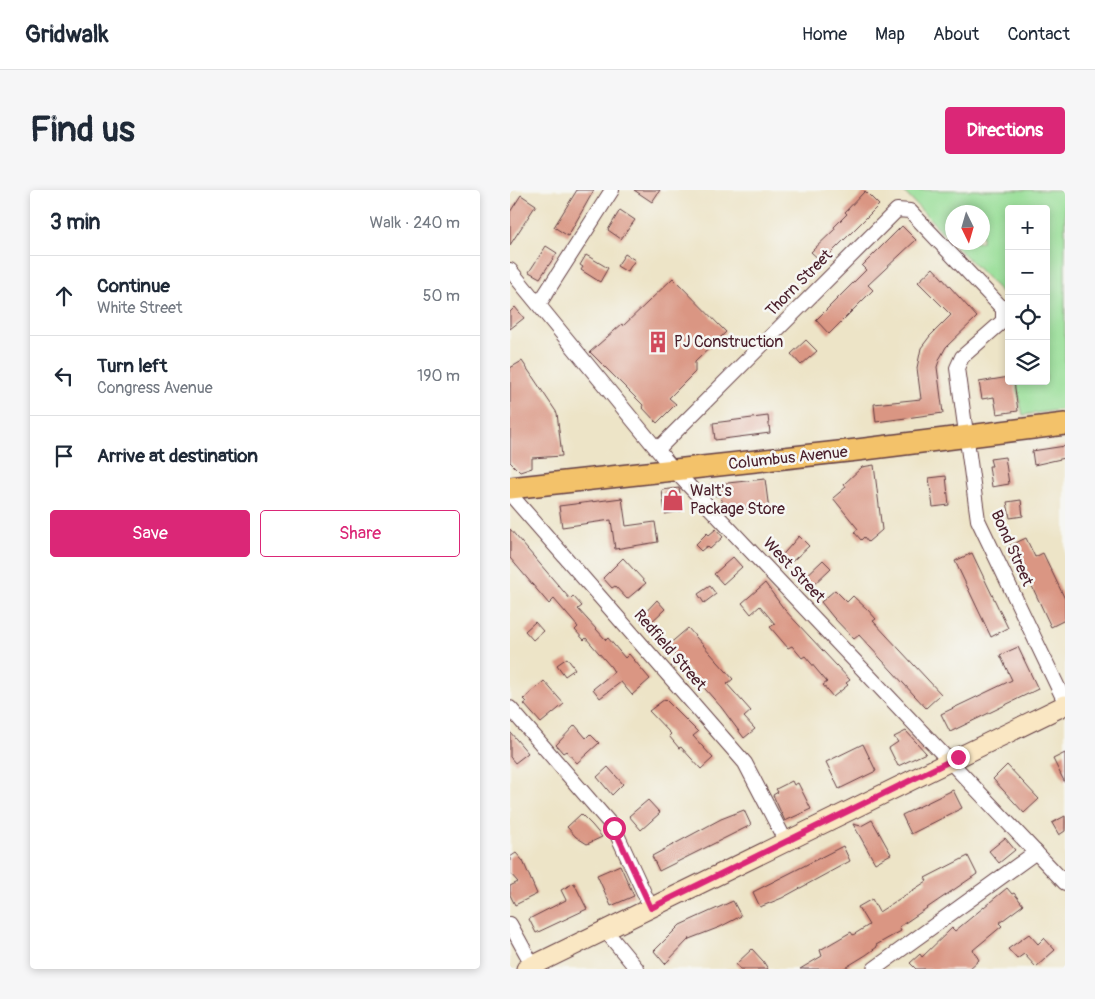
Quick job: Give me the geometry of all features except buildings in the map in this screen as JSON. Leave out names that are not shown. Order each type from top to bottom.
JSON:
[{"type":"main road","name":"Columbus Avenue","points":[[510,488],[966,437],[1065,424]]},
{"type":"main road","points":[[529,968],[1065,703]]},
{"type":"street","points":[[539,304],[612,190]]},
{"type":"street","name":"Thorn Street","points":[[658,449],[896,210],[902,209],[910,212],[1003,309],[1003,321],[962,357],[957,368]]},
{"type":"street","name":"West Street","points":[[510,270],[673,469],[1065,883]]},
{"type":"street","name":"Bond Street","points":[[957,368],[978,520],[1065,703]]},
{"type":"street","name":"Redfield Street","points":[[510,494],[745,762],[786,842]]},
{"type":"street","points":[[510,708],[614,828],[651,908]]},
{"type":"street","points":[[874,969],[1036,852]]},
{"type":"street","points":[[510,924],[529,968]]},
{"type":"street","points":[[605,930],[638,969]]},
{"type":"green space","points":[[902,190],[1065,190],[1065,409],[1023,415],[1016,385],[1050,385],[1050,205],[1005,205],[1005,296],[960,250],[990,250],[990,205],[945,205],[945,235]]},
{"type":"place","name":"PJ Construction","points":[[658,342]]},
{"type":"place","name":"Walt's Package Store","points":[[673,500]]},
{"type":"route","points":[[614,828],[651,908],[958,757]]}]
